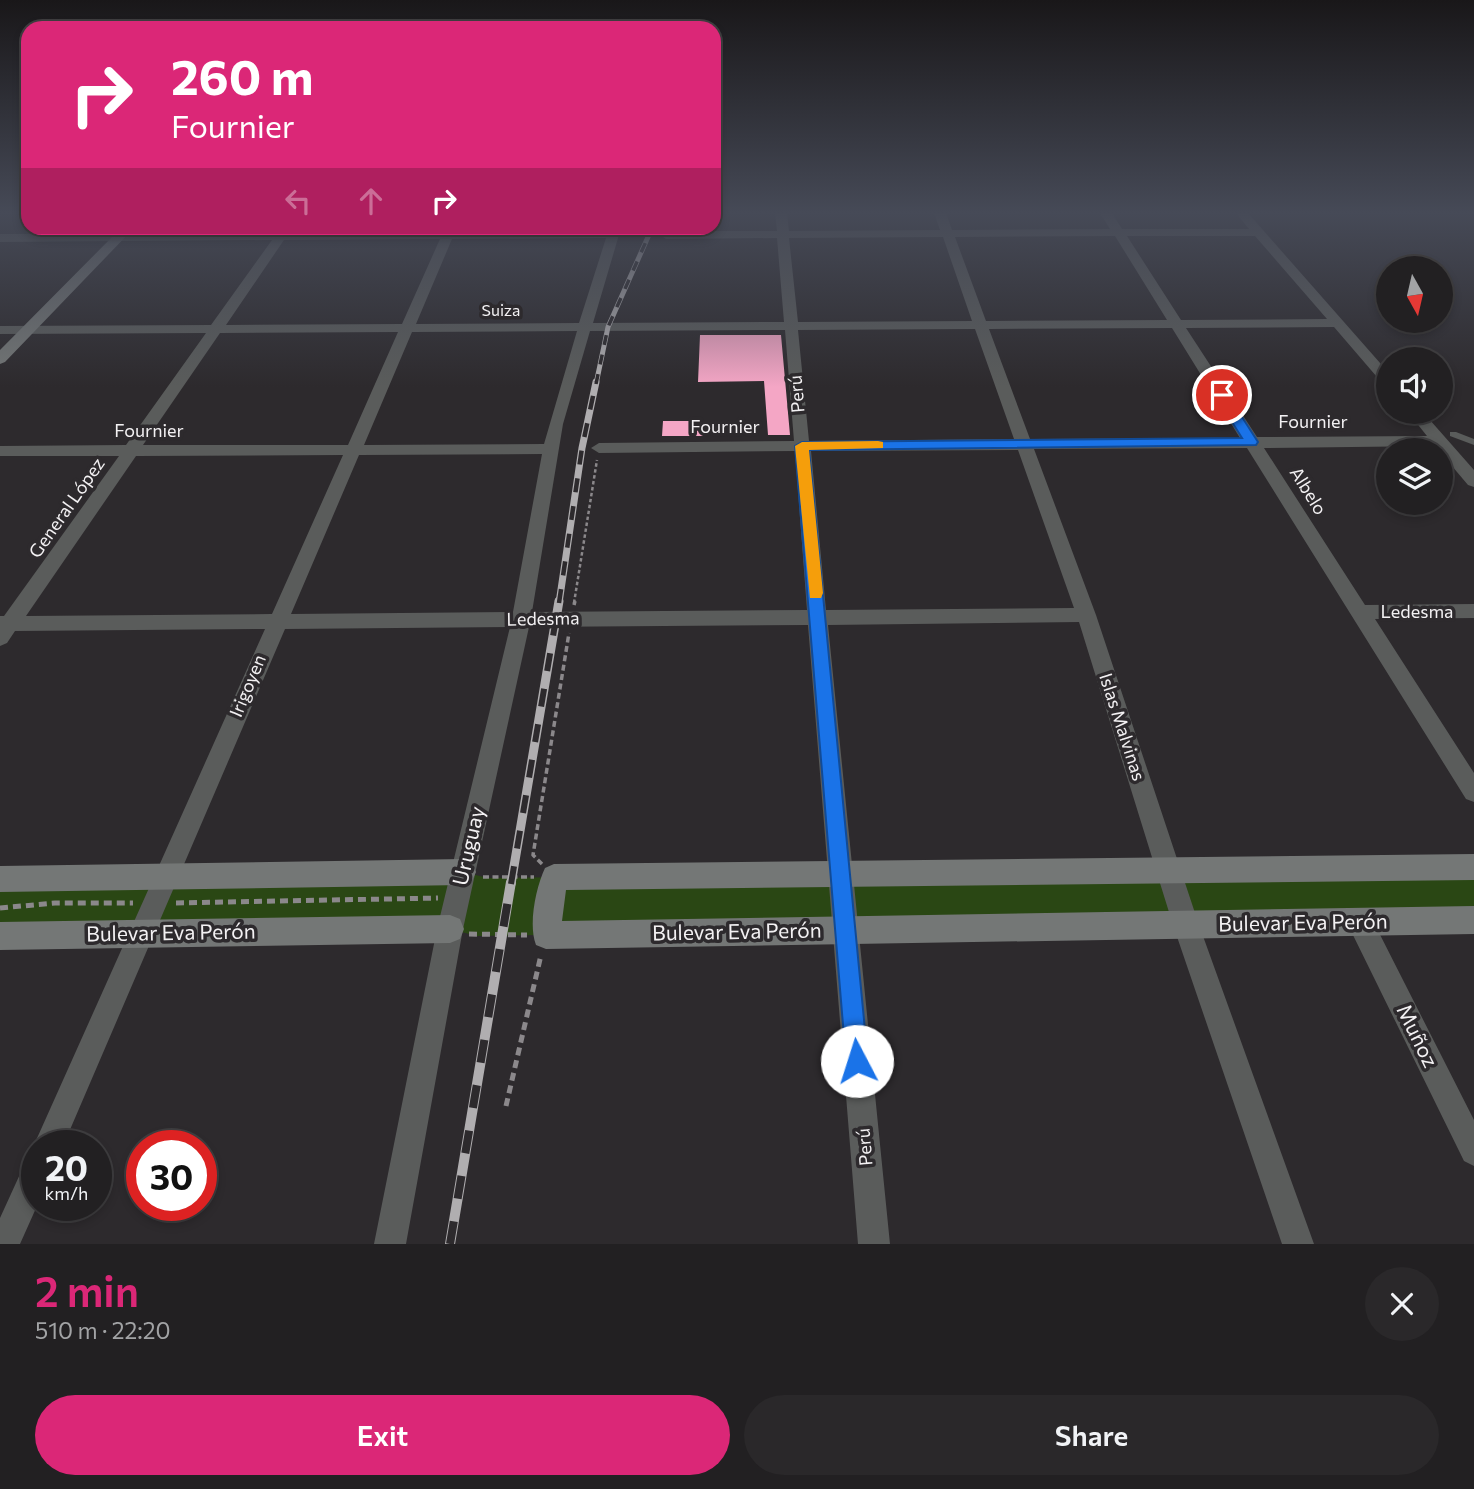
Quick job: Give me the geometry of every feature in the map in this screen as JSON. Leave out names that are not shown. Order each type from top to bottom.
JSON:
[{"type":"street","points":[[0,359],[85,271]]},
{"type":"street","name":"General López","points":[[3,629],[256,271]]},
{"type":"street","name":"Irigoyen","points":[[55,1130],[432,271]]},
{"type":"street","points":[[586,327],[602,271]]},
{"type":"street","name":"Perú","points":[[786,271],[874,1244]]},
{"type":"street","name":"Islas Malvinas","points":[[961,271],[1086,615],[1186,925],[1298,1244]]},
{"type":"street","name":"Albelo","points":[[1143,271],[1474,792]]},
{"type":"street","points":[[1293,271],[1376,367]]},
{"type":"street","name":"Suiza","points":[[0,330],[1338,323]]},
{"type":"street","name":"Uruguay","points":[[390,1244],[450,929],[521,620],[550,449],[568,379],[586,327]]},
{"type":"street","points":[[1430,424],[1446,437],[1474,481]]},
{"type":"street","name":"Fournier","points":[[599,448],[1252,442],[1446,437]]},
{"type":"street","name":"Fournier","points":[[0,451],[550,449]]},
{"type":"street","name":"Ledesma","points":[[1360,612],[1474,611]]},
{"type":"street","name":"Ledesma","points":[[3,629],[276,622],[1086,615]]},
{"type":"street","points":[[546,935],[554,877],[1474,867]]},
{"type":"street","points":[[0,879],[166,876],[460,884]]},
{"type":"street","name":"Bulevar Eva Perón","points":[[546,935],[1474,920]]},
{"type":"street","name":"Muñoz","points":[[1360,922],[1474,1151]]},
{"type":"street","name":"Bulevar Eva Perón","points":[[0,936],[450,929]]},
{"type":"street","points":[[4,1244],[21,1207]]},
{"type":"lane","points":[[1446,437],[1474,442]]},
{"type":"path","points":[[534,855],[599,448]]},
{"type":"path","points":[[0,908],[55,903],[156,903],[460,884],[488,878],[554,877]]},
{"type":"path","points":[[450,929],[477,936],[546,935],[506,1106]]},
{"type":"green space","points":[[1474,867],[1474,920],[477,936],[450,929],[0,936],[0,879],[463,872],[488,878]]},
{"type":"building","points":[[700,335],[781,335],[790,435],[768,435],[764,381],[698,382]]},
{"type":"building","points":[[663,421],[703,421],[703,436],[662,436]]},
{"type":"railway","points":[[596,384],[608,327],[633,271]]},
{"type":"railway","points":[[559,603],[582,448],[596,382]]},
{"type":"railway","points":[[511,884],[559,601]]},
{"type":"railway","points":[[450,1244],[511,882]]},
{"type":"slow traffic","points":[[815,593],[802,446],[878,445]]},
{"type":"route","points":[[857,1061],[802,446],[1252,442],[1222,395]]}]
